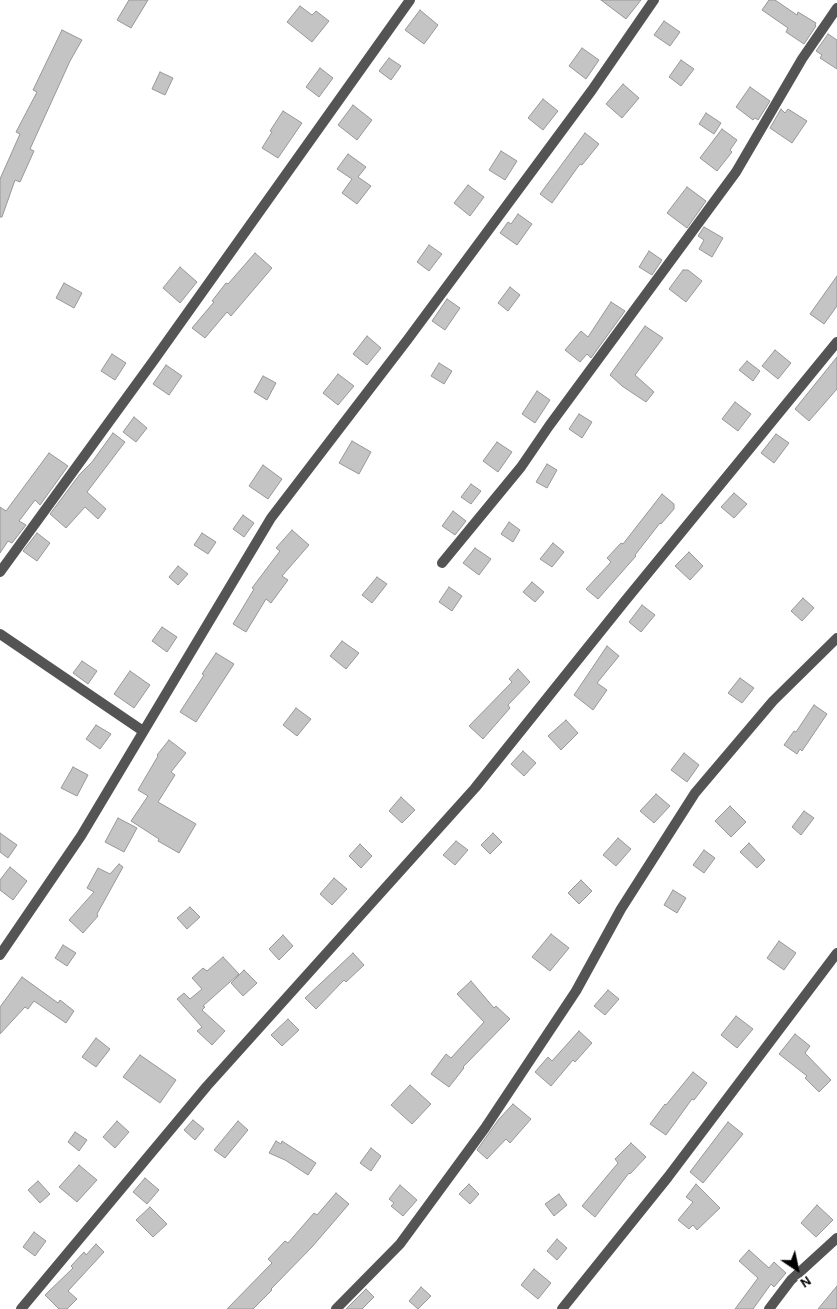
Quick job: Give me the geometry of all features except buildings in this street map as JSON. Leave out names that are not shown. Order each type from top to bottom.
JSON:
[{"type":"street","points":[[0,572],[410,0]]},
{"type":"street","points":[[0,955],[81,836],[271,518],[408,339],[592,90],[654,0]]},
{"type":"street","points":[[442,562],[521,468],[566,403],[736,172],[802,59],[836,13]]},
{"type":"street","points":[[21,1309],[207,1086],[476,788],[837,342]]},
{"type":"street","points":[[0,634],[143,730]]},
{"type":"street","points":[[336,1309],[400,1244],[485,1128],[576,991],[621,910],[695,793],[773,701],[837,638]]},
{"type":"street","points":[[562,1309],[668,1177],[837,954]]},
{"type":"street","points":[[769,1309],[791,1280],[837,1238]]}]
